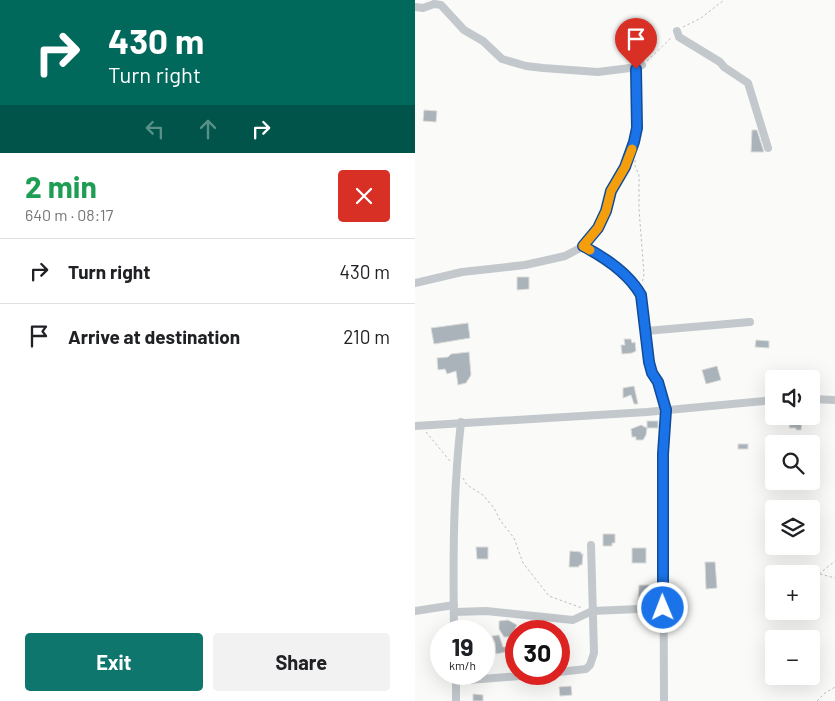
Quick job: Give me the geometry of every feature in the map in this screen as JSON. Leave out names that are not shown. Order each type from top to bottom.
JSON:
[{"type":"street","points":[[415,6],[423,8],[434,4],[441,5],[464,30],[483,41],[502,59],[526,66],[598,72],[640,66],[636,69],[637,128],[632,147],[625,167],[611,191],[606,211],[598,228],[583,246],[565,256],[525,265],[462,272],[415,283]]},
{"type":"street","points":[[677,31],[679,38],[720,62],[724,67],[748,83],[768,148]]},
{"type":"street","points":[[583,246],[597,253],[616,268],[636,286],[641,295],[652,373],[658,382],[666,410],[663,454],[664,701]]},
{"type":"street","points":[[646,331],[750,322]]},
{"type":"street","points":[[820,399],[835,400]]},
{"type":"street","points":[[417,426],[666,410],[765,401]]},
{"type":"street","points":[[454,620],[453,559],[456,468],[461,422]]},
{"type":"street","points":[[570,672],[586,669],[590,665],[594,653],[591,545]]},
{"type":"street","points":[[415,610],[454,609],[486,611],[573,620],[592,612],[663,608]]},
{"type":"street","points":[[456,685],[456,701]]},
{"type":"path","points":[[632,147],[635,166],[639,175],[639,209],[644,274],[641,295]]},
{"type":"path","points":[[417,426],[428,434],[467,484],[483,494],[494,508],[500,520],[514,538],[523,563],[549,596],[592,612]]},
{"type":"path","points":[[835,561],[819,574],[835,578]]},
{"type":"path","points":[[817,701],[835,687]]},
{"type":"building","points":[[424,110],[437,111],[436,122],[423,121]]},
{"type":"building","points":[[752,130],[757,130],[764,152],[751,152]]},
{"type":"building","points":[[517,277],[529,277],[529,289],[517,290]]},
{"type":"building","points":[[468,323],[470,338],[434,344],[431,328]]},
{"type":"building","points":[[624,339],[631,339],[632,343],[635,342],[636,351],[622,354],[621,345],[625,345]]},
{"type":"building","points":[[756,340],[769,341],[769,348],[755,347]]},
{"type":"building","points":[[469,352],[471,375],[466,383],[458,385],[456,371],[447,374],[445,369],[438,370],[437,358]]},
{"type":"building","points":[[717,366],[721,380],[706,384],[702,370]]},
{"type":"building","points":[[634,386],[638,404],[634,404],[631,395],[623,398],[623,388]]},
{"type":"building","points":[[647,421],[658,421],[658,428],[647,428]]},
{"type":"building","points":[[641,425],[647,428],[646,435],[643,440],[636,440],[636,437],[632,437],[631,429]]},
{"type":"building","points":[[790,425],[802,425],[801,430],[789,428]]},
{"type":"building","points":[[738,444],[748,444],[748,449],[738,449]]},
{"type":"building","points":[[603,534],[615,534],[615,543],[612,543],[612,546],[603,546]]},
{"type":"building","points":[[476,547],[488,547],[488,559],[477,559]]},
{"type":"building","points":[[632,548],[646,548],[646,563],[632,563]]},
{"type":"building","points":[[570,551],[583,554],[582,565],[579,565],[579,567],[569,567]]},
{"type":"building","points":[[705,562],[715,562],[717,588],[706,589]]},
{"type":"building","points":[[639,585],[649,585],[648,600],[638,600]]},
{"type":"building","points":[[505,620],[505,637],[499,629],[499,621]]},
{"type":"building","points":[[499,635],[503,647],[505,647],[505,652],[496,654],[495,636]]},
{"type":"building","points":[[571,686],[572,695],[560,696],[559,687]]},
{"type":"building","points":[[473,694],[483,695],[483,701],[473,701]]},
{"type":"slow traffic","points":[[590,250],[583,246],[598,228],[606,211],[611,191],[625,167],[632,149]]},
{"type":"route","points":[[636,69],[637,128],[634,142],[625,167],[611,191],[606,211],[598,228],[583,246],[597,253],[616,268],[636,286],[641,295],[649,362],[652,373],[658,382],[666,410],[663,454],[663,608]]}]
